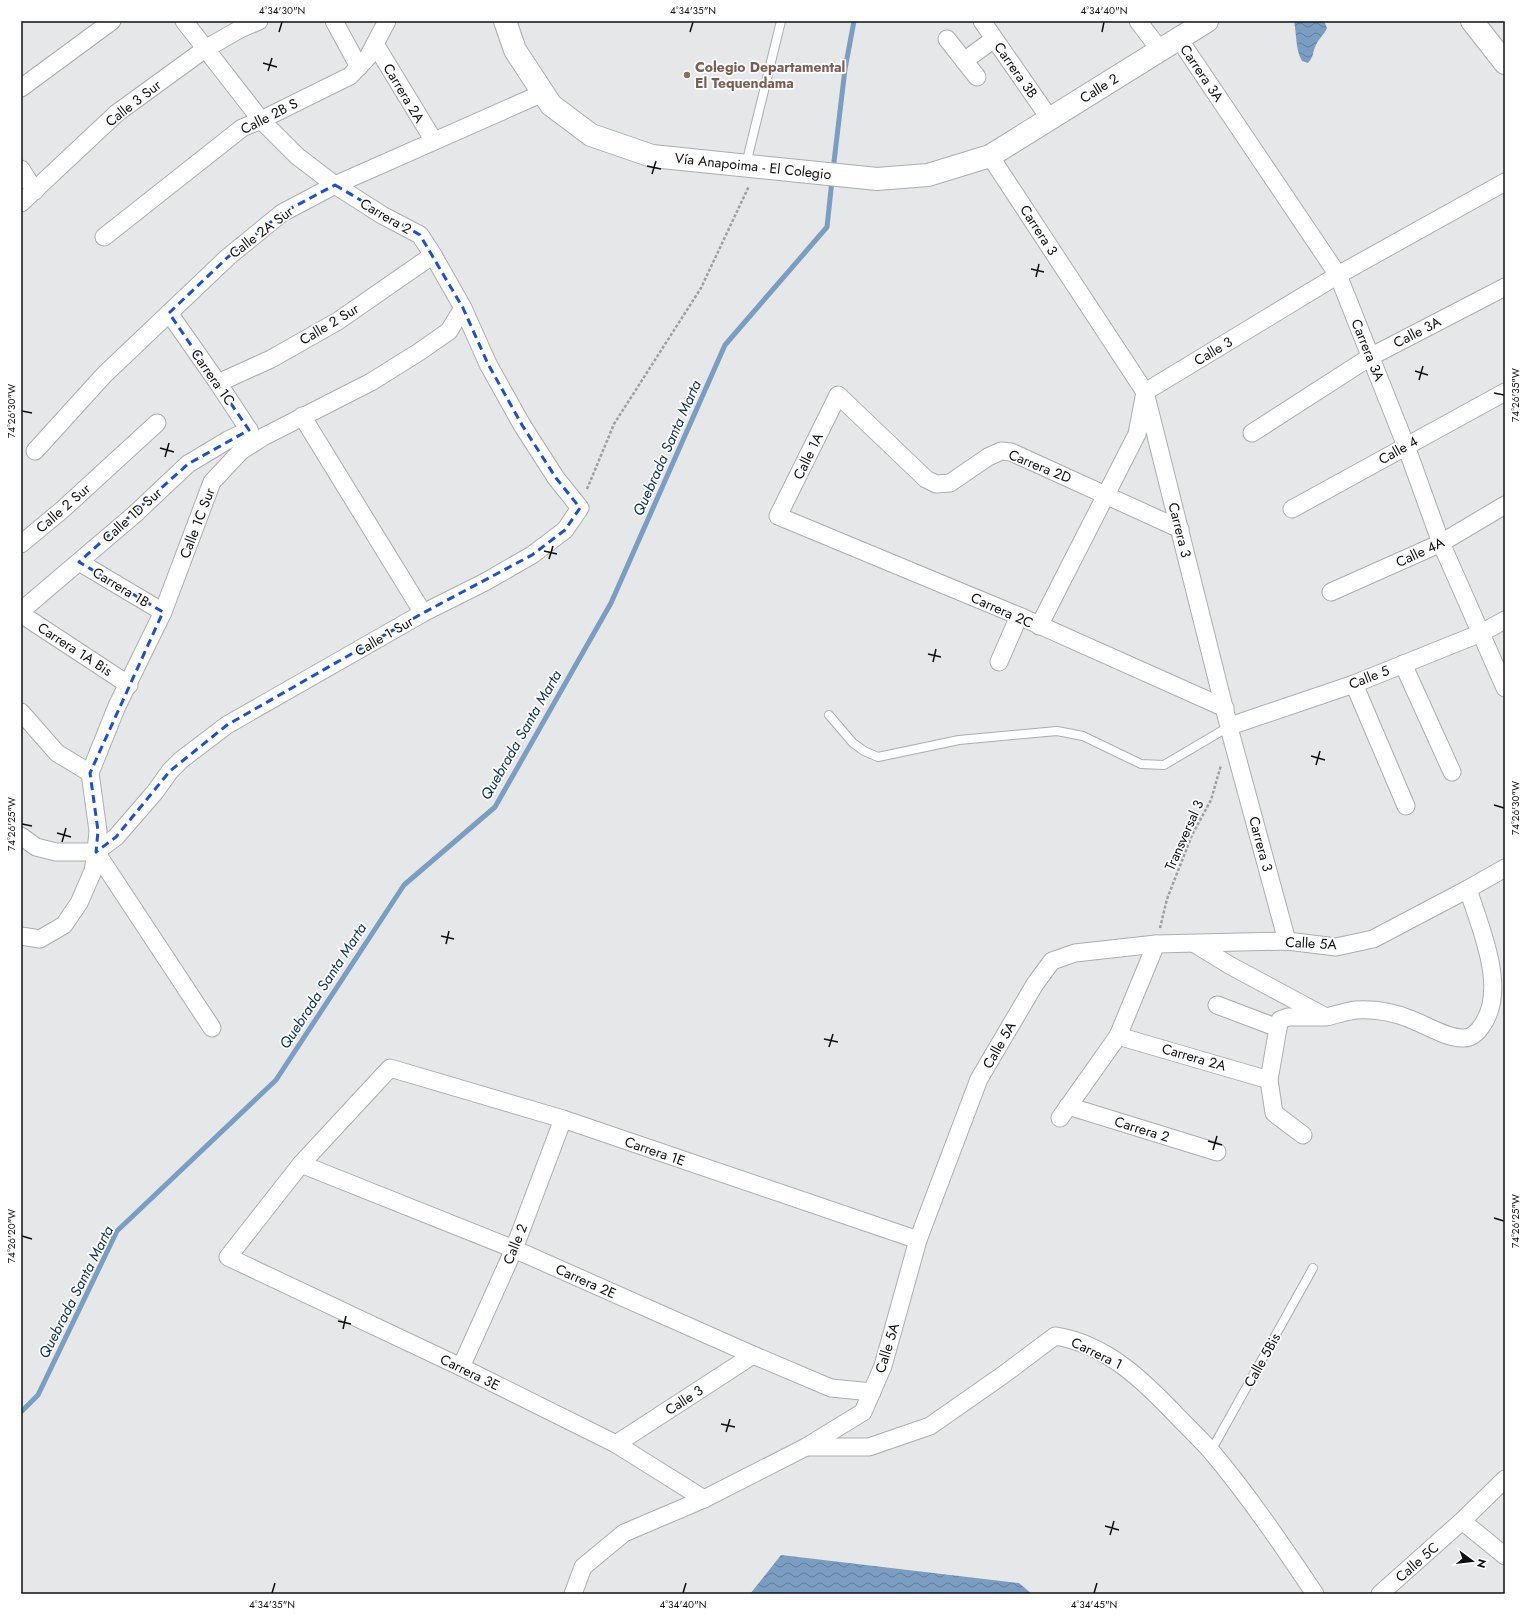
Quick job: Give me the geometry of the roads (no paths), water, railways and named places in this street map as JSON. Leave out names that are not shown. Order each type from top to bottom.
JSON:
[{"type":"main road","name":"Vía Anapoima - El Colegio","points":[[505,21],[515,50],[551,105],[591,135],[652,156],[877,179],[928,174],[990,156]]},
{"type":"main road","name":"Calle 2","points":[[990,156],[1207,21]]},
{"type":"main road","points":[[1472,21],[1505,63]]},
{"type":"street","points":[[21,88],[112,21]]},
{"type":"street","name":"Carrera 2","points":[[184,21],[261,120],[297,156],[335,185],[382,215],[420,235],[433,254],[463,308],[488,364],[522,425],[556,478],[580,508]]},
{"type":"street","name":"Calle 3 Sur","points":[[21,204],[117,113],[205,49],[240,29],[259,21]]},
{"type":"street","points":[[334,21],[359,67]]},
{"type":"street","name":"Calle 2B S","points":[[104,238],[242,128],[350,76],[368,57],[387,21]]},
{"type":"street","name":"Carrera 3B","points":[[982,21],[1050,119]]},
{"type":"street","points":[[1138,21],[1160,50]]},
{"type":"street","points":[[947,39],[977,77]]},
{"type":"street","points":[[964,61],[994,39]]},
{"type":"street","name":"Carrera 3A","points":[[1179,39],[1338,275],[1406,446],[1441,543],[1505,688]]},
{"type":"street","name":"Carrera 2A","points":[[375,44],[434,141]]},
{"type":"street","name":"Calle 2A Sur","points":[[35,451],[104,375],[228,257],[282,214],[335,185],[543,93]]},
{"type":"street","name":"Carrera 3","points":[[990,156],[1145,392],[1230,730],[1287,941]]},
{"type":"street","points":[[21,169],[35,191]]},
{"type":"street","name":"Calle 3","points":[[1145,392],[1338,275],[1504,183]]},
{"type":"street","name":"Calle 2 Sur","points":[[218,383],[271,359],[338,321],[433,254]]},
{"type":"street","name":"Calle 3A","points":[[1252,433],[1370,357],[1505,287]]},
{"type":"street","name":"Calle 1C Sur","points":[[90,773],[118,706],[163,612],[212,482],[241,451],[251,437],[302,416],[371,382],[449,331],[463,308]]},
{"type":"street","name":"Carrera 1C","points":[[169,314],[218,383],[251,437]]},
{"type":"street","points":[[1039,626],[1137,434],[1145,392]]},
{"type":"street","name":"Calle 4","points":[[1292,509],[1505,392]]},
{"type":"street","name":"Carrera 2D","points":[[838,395],[926,479],[936,484],[950,483],[988,456],[1000,451],[1011,452],[1180,528]]},
{"type":"street","name":"Calle 1A","points":[[778,516],[838,395]]},
{"type":"street","points":[[302,416],[422,614]]},
{"type":"street","name":"Calle 2 Sur","points":[[21,544],[62,510],[157,423]]},
{"type":"street","name":"Calle 1D Sur","points":[[21,611],[135,514],[188,464],[228,440],[251,437]]},
{"type":"street","name":"Calle 4A","points":[[1331,592],[1441,543],[1505,505]]},
{"type":"street","name":"Calle 1 Sur","points":[[96,852],[116,837],[155,792],[170,771],[181,760],[227,725],[422,614],[485,582],[532,555],[565,530],[580,508]]},
{"type":"street","name":"Carrera 2C","points":[[778,516],[1018,616],[1225,708]]},
{"type":"street","name":"Carrera 1B","points":[[79,562],[163,612]]},
{"type":"street","name":"Carrera 1A Bis","points":[[21,614],[129,684]]},
{"type":"street","points":[[999,662],[1018,616]]},
{"type":"street","name":"Calle 5","points":[[1230,730],[1354,684],[1481,633],[1505,620]]},
{"type":"street","points":[[1403,664],[1452,772]]},
{"type":"street","points":[[1354,684],[1406,806]]},
{"type":"street","points":[[21,712],[57,752],[90,773],[98,831],[93,871],[79,903],[64,925],[40,939],[21,936]]},
{"type":"street","points":[[21,836],[36,847],[56,852],[96,852]]},
{"type":"street","points":[[96,852],[212,1028]]},
{"type":"street","name":"Calle 5A","points":[[573,1594],[583,1567],[624,1533],[704,1499],[806,1447],[863,1412],[883,1366],[918,1240],[979,1079],[1034,984],[1052,961],[1075,953],[1156,944],[1287,941],[1336,947],[1373,939],[1505,868]]},
{"type":"street","points":[[1303,1135],[1274,1113],[1269,1080],[1280,1020],[1288,1017],[1326,1017],[1356,1010],[1387,1012],[1409,1018],[1451,1036],[1465,1038],[1477,1032],[1486,1020],[1494,987],[1493,967],[1468,889]]},
{"type":"street","points":[[1118,1036],[1156,944]]},
{"type":"street","points":[[1195,944],[1231,966],[1326,1017]]},
{"type":"street","points":[[1217,1005],[1278,1028]]},
{"type":"street","name":"Carrera 2","points":[[1118,1036],[1064,1112],[1217,1152]]},
{"type":"street","name":"Carrera 2A","points":[[1118,1036],[1269,1080]]},
{"type":"street","name":"Carrera 1E","points":[[301,1164],[390,1068],[563,1119],[918,1240]]},
{"type":"street","name":"Calle 2","points":[[461,1367],[514,1249],[563,1119]]},
{"type":"street","name":"Carrera 2E","points":[[301,1164],[514,1249],[831,1388],[872,1392]]},
{"type":"street","name":"Carrera 3E","points":[[301,1164],[228,1257],[461,1367],[616,1444],[704,1499]]},
{"type":"street","name":"Carrera 1","points":[[806,1447],[868,1447],[930,1426],[1003,1375],[1055,1336],[1069,1338],[1099,1351],[1128,1368],[1151,1388],[1211,1451],[1262,1518],[1314,1594]]},
{"type":"street","name":"Calle 3","points":[[616,1444],[753,1355]]},
{"type":"street","name":"Calle 5C","points":[[1380,1594],[1462,1521],[1505,1479]]},
{"type":"street","points":[[1462,1521],[1505,1556]]},
{"type":"lane","points":[[752,167],[781,21]]},
{"type":"lane","points":[[829,715],[853,743],[864,751],[878,757],[959,740],[1057,731],[1083,736],[1141,764],[1164,765],[1230,730]]},
{"type":"lane","name":"Calle 5Bis","points":[[1211,1451],[1313,1268]]},
{"type":"water","points":[[1294,21],[1324,21],[1327,28],[1317,43],[1312,58],[1308,63],[1302,61],[1297,47]]},
{"type":"water","points":[[781,1555],[1019,1583],[1032,1594],[750,1594]]},
{"type":"waterway","name":"Quebrada Santa Marta","points":[[833,170],[845,69],[854,21]]},
{"type":"waterway","name":"Quebrada Santa Marta","points":[[21,1412],[38,1395],[117,1231],[276,1080],[404,885],[495,807],[611,603],[725,345],[827,227],[832,180]]},
{"type":"place","name":"Colegio Departamental El Tequendama","points":[[687,75]]}]
